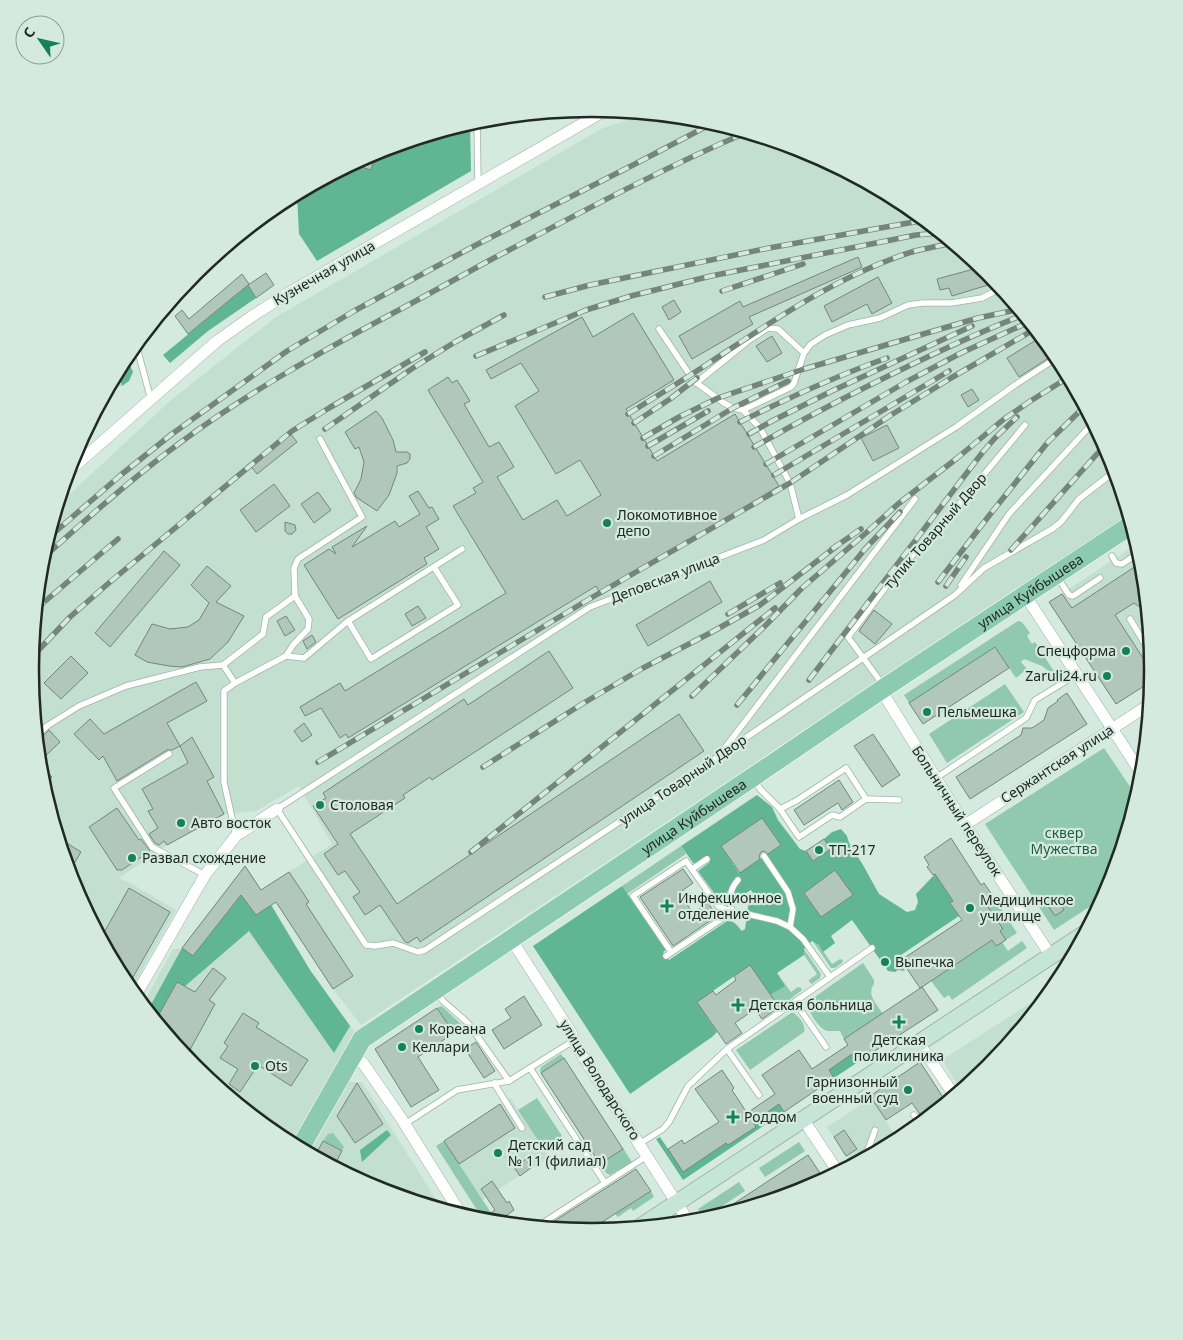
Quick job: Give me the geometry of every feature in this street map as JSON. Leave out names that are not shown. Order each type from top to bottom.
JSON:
[{"type":"main road","name":"улица Куйбышева","points":[[303,1142],[362,1039],[1125,529]]},
{"type":"main road","points":[[652,1219],[1072,942]]},
{"type":"street","name":"Кузнечная улица","points":[[79,462],[217,341],[251,317],[478,182],[593,117]]},
{"type":"street","points":[[1025,595],[1136,766]]},
{"type":"street","name":"Больничный переулок","points":[[883,689],[965,825],[1051,956]]},
{"type":"street","name":"Сержантская улица","points":[[965,825],[1143,709]]},
{"type":"street","points":[[140,988],[205,875],[236,836],[277,809]]},
{"type":"street","name":"улица Володарского","points":[[511,939],[572,1034],[573,1041],[684,1215]]},
{"type":"street","points":[[919,1043],[950,1091]]},
{"type":"street","points":[[352,1056],[363,1062],[456,1206]]},
{"type":"street","points":[[803,1120],[834,1167]]},
{"type":"lane","points":[[477,130],[478,182]]},
{"type":"lane","points":[[743,410],[791,386],[794,383],[804,353],[811,344],[848,324],[880,318],[908,305],[951,303],[982,298],[994,292]]},
{"type":"lane","points":[[696,383],[748,341],[768,328],[778,329],[804,353]]},
{"type":"lane","points":[[659,330],[696,383],[724,403],[733,408],[743,410],[760,428],[790,484],[799,519]]},
{"type":"lane","points":[[139,354],[151,400]]},
{"type":"lane","name":"Деповская улица","points":[[277,809],[590,608],[764,540],[847,494],[956,427],[1050,362]]},
{"type":"lane","name":"тупик Товарный Двор","points":[[883,689],[848,637],[903,564],[932,537],[1025,425]]},
{"type":"lane","points":[[954,595],[1009,514],[1088,428]]},
{"type":"lane","points":[[236,836],[224,782],[224,691],[235,683],[286,656],[293,645],[308,629],[309,619],[295,596],[294,568],[298,559],[362,517],[320,439]]},
{"type":"lane","name":"улица Товарный Двор","points":[[277,809],[366,945],[375,946],[393,943],[418,952],[425,950],[863,658],[954,595],[984,568],[1052,529],[1061,522],[1079,499],[1109,475]]},
{"type":"lane","points":[[718,756],[916,499]]},
{"type":"lane","points":[[286,656],[304,658],[348,621],[462,549]]},
{"type":"lane","points":[[1112,556],[1116,563],[1122,564],[1133,557]]},
{"type":"lane","points":[[348,621],[371,659],[458,605],[434,567]]},
{"type":"lane","points":[[1055,574],[1070,595],[1073,596],[1100,578]]},
{"type":"lane","points":[[42,731],[79,706],[126,686],[200,667],[223,664],[263,634],[266,617],[295,596]]},
{"type":"lane","points":[[1130,619],[1143,640]]},
{"type":"lane","points":[[223,664],[235,683]]},
{"type":"lane","points":[[936,778],[1026,718],[1035,700],[1076,675]]},
{"type":"lane","points":[[169,754],[114,788],[152,847],[205,875]]},
{"type":"lane","points":[[780,809],[796,802],[846,768],[866,799]]},
{"type":"lane","points":[[753,777],[760,789],[780,809],[799,837],[832,815],[840,817],[866,799],[899,800]]},
{"type":"lane","points":[[764,856],[788,892],[793,909],[790,927]]},
{"type":"lane","points":[[692,870],[707,859]]},
{"type":"lane","points":[[732,912],[669,954],[633,896],[686,860],[718,906],[732,912],[777,921],[790,927],[803,939],[830,978]]},
{"type":"lane","points":[[732,912],[729,898],[738,880]]},
{"type":"lane","points":[[640,1144],[663,1129],[669,1122],[688,1086],[727,1049],[872,948]]},
{"type":"lane","points":[[434,990],[442,1001],[468,1022],[509,1081]]},
{"type":"lane","points":[[795,1002],[826,1047]]},
{"type":"lane","points":[[404,1124],[457,1090],[509,1081],[573,1041]]},
{"type":"lane","points":[[727,1049],[759,1095]]},
{"type":"lane","points":[[530,1068],[605,1183]]},
{"type":"lane","points":[[494,1083],[522,1128]]},
{"type":"lane","points":[[868,1149],[875,1130]]},
{"type":"lane","points":[[546,1221],[647,1156]]},
{"type":"shaded area","points":[[633,119],[664,122],[735,136],[803,159],[836,174],[899,210],[928,231],[982,279],[1030,334],[1051,363],[1070,394],[1102,458],[1123,519],[361,1025],[333,989],[286,917],[269,885],[332,844],[299,786],[256,811],[224,814],[167,845],[119,878],[176,910],[136,982],[113,946],[81,882],[68,848],[58,813],[49,778],[43,742],[39,670],[43,598],[49,562],[67,497],[171,400],[276,317],[603,128]]},
{"type":"shaded area","points":[[1130,548],[1140,598],[1143,634],[1144,686],[1116,704],[1049,602]]},
{"type":"shaded area","points":[[245,866],[272,905],[310,970],[355,1032],[296,1137],[255,1109],[227,1086],[176,1034],[147,997],[173,949],[183,948]]},
{"type":"shaded area","points":[[1034,1001],[1007,1034],[958,1085],[942,1060]]},
{"type":"shaded area","points":[[349,1082],[362,1082],[437,1200],[380,1181],[312,1147]]},
{"type":"shaded area","name":"Детский сад № 11 (филиал)","points":[[510,1098],[549,1157],[482,1200],[444,1141]]},
{"type":"shaded area","points":[[871,1098],[894,1133],[849,1159],[827,1127]]},
{"type":"green space","points":[[470,131],[471,171],[317,261],[299,234],[297,202],[315,191],[380,159],[448,136]]},
{"type":"green space","points":[[248,285],[256,298],[208,331],[170,363],[163,355]]},
{"type":"green space","points":[[130,366],[133,372],[129,381],[122,386],[120,382]]},
{"type":"green space","points":[[1018,621],[1022,622],[1030,633],[1027,636],[1032,644],[1035,642],[1057,676],[1042,666],[1024,659],[1021,662],[1027,669],[1016,678],[995,647],[909,703],[904,695]]},
{"type":"green space","points":[[1005,684],[1024,712],[947,763],[929,734]]},
{"type":"green space","name":"сквер Мужества","points":[[1104,748],[1131,789],[1115,848],[1091,906],[1054,930],[985,824]]},
{"type":"green space","points":[[757,795],[772,807],[778,820],[800,849],[806,851],[813,861],[831,849],[824,839],[832,832],[841,829],[847,836],[849,843],[879,894],[907,912],[915,910],[918,902],[916,894],[935,874],[953,901],[950,903],[959,916],[898,957],[898,961],[905,971],[888,971],[852,920],[831,936],[835,943],[823,952],[819,945],[812,941],[804,949],[804,955],[777,973],[785,986],[770,995],[749,966],[697,1002],[717,1032],[630,1094],[533,946],[622,886],[666,950],[663,952],[669,960],[727,921],[734,923],[742,931],[745,929],[749,900],[755,896],[751,890],[735,900],[733,899],[736,887],[740,883],[736,877],[722,901],[720,901],[698,871],[710,862],[705,856],[694,864],[681,846]],"holes":[[[762,818],[781,845],[739,873],[721,846]],[[835,871],[853,895],[821,917],[804,893]]]},
{"type":"green space","points":[[681,846],[686,854],[627,894],[622,886]]},
{"type":"green space","points":[[241,895],[256,915],[271,905],[310,970],[350,1026],[334,1053],[249,931],[184,987],[176,983],[159,1014],[151,1004],[182,948],[202,922],[213,930]]},
{"type":"green space","points":[[997,902],[1017,933],[1006,940],[1000,931],[1002,928],[994,916],[978,914]]},
{"type":"green space","points":[[812,940],[819,945],[832,964],[840,959],[843,960],[842,963],[835,968],[831,968]]},
{"type":"green space","points":[[992,940],[996,946],[1002,942],[1008,951],[1022,941],[1027,948],[952,1000],[949,995],[944,998],[931,981]]},
{"type":"green space","points":[[804,949],[821,974],[820,978],[812,984],[809,980],[817,974],[804,955]]},
{"type":"green space","points":[[863,963],[874,980],[872,996],[883,1014],[844,1039],[840,1031],[824,1030],[812,1016],[807,1005],[809,1001]]},
{"type":"green space","points":[[776,973],[791,992],[798,987],[802,990],[779,1008],[770,995],[784,986]]},
{"type":"green space","points":[[441,1006],[464,1027],[454,1033],[437,1008]]},
{"type":"green space","points":[[791,1013],[794,1013],[802,1022],[804,1032],[750,1070],[736,1050]]},
{"type":"green space","points":[[561,1054],[564,1058],[541,1073],[541,1067]]},
{"type":"green space","points":[[852,1054],[858,1062],[834,1078],[829,1070]]},
{"type":"green space","points":[[537,1098],[562,1136],[543,1148],[518,1110]]},
{"type":"green space","points":[[779,1104],[784,1112],[683,1180],[656,1139],[660,1137],[683,1171],[726,1143],[728,1145],[756,1127],[753,1122]]},
{"type":"green space","points":[[387,1130],[391,1135],[362,1162],[360,1150]]},
{"type":"green space","points":[[333,1133],[344,1147],[342,1151],[323,1141],[328,1134]]},
{"type":"green space","points":[[444,1141],[491,1213],[477,1211],[436,1146]]},
{"type":"green space","points":[[799,1142],[805,1151],[765,1177],[759,1168]]},
{"type":"green space","points":[[623,1148],[632,1162],[610,1175],[606,1173],[600,1164]]},
{"type":"green space","points":[[739,1182],[745,1191],[720,1207],[700,1212],[698,1209]]},
{"type":"green space","points":[[651,1191],[654,1197],[633,1211],[631,1208],[618,1217],[615,1214]]},
{"type":"building","points":[[373,162],[371,170],[362,167]]},
{"type":"building","points":[[858,257],[862,267],[749,317],[753,324],[692,359],[679,336],[740,301],[743,307]]},
{"type":"building","points":[[972,269],[988,285],[952,296],[949,288],[940,290],[937,279]]},
{"type":"building","points":[[266,273],[274,285],[256,298],[248,285]]},
{"type":"building","points":[[242,274],[249,284],[188,334],[175,316],[182,310],[189,319]]},
{"type":"building","points":[[878,277],[892,303],[872,314],[867,304],[832,322],[824,306]]},
{"type":"building","points":[[674,300],[681,312],[669,320],[662,307]]},
{"type":"building","name":"Локомотивное депо","points":[[633,313],[674,380],[626,409],[657,461],[735,414],[779,486],[601,595],[596,586],[348,738],[346,734],[340,738],[321,708],[305,716],[300,707],[340,683],[345,691],[506,593],[453,506],[476,493],[473,488],[483,482],[428,390],[448,377],[452,383],[457,380],[470,401],[464,404],[489,447],[499,442],[514,467],[497,477],[523,520],[557,500],[567,516],[601,495],[580,460],[556,474],[515,406],[539,391],[521,363],[491,379],[486,370],[582,317],[593,337]]},
{"type":"building","points":[[772,336],[782,353],[767,362],[756,346]]},
{"type":"building","points":[[1035,341],[1048,359],[1019,377],[1007,358]]},
{"type":"building","points":[[972,389],[979,400],[968,407],[961,395]]},
{"type":"building","points":[[376,411],[382,418],[393,440],[396,452],[407,452],[410,454],[410,459],[407,463],[397,466],[397,473],[389,495],[377,511],[356,497],[354,493],[361,479],[364,462],[359,447],[355,449],[345,432]]},
{"type":"building","points":[[887,425],[899,448],[873,461],[861,438]]},
{"type":"building","points":[[289,432],[297,442],[257,474],[250,465]]},
{"type":"building","points":[[274,484],[290,506],[256,532],[240,510]]},
{"type":"building","points":[[418,491],[429,508],[432,507],[439,519],[426,527],[439,549],[424,558],[427,564],[338,619],[304,565],[329,549],[336,554],[332,547],[367,526],[352,547],[395,521],[399,527],[420,514],[409,496]]},
{"type":"building","points":[[318,492],[331,510],[314,523],[301,504]]},
{"type":"building","points":[[285,522],[295,525],[296,530],[292,534],[288,534],[285,531]]},
{"type":"building","points":[[164,551],[180,565],[110,647],[95,633]]},
{"type":"building","points":[[207,566],[231,586],[216,602],[244,616],[228,642],[210,659],[182,667],[147,662],[135,655],[152,624],[170,629],[188,627],[199,620],[209,603],[191,585]]},
{"type":"building","points":[[1135,567],[1141,608],[1134,603],[1115,615],[1144,658],[1144,686],[1116,704],[1049,602],[1062,594],[1072,608]]},
{"type":"building","points":[[710,581],[722,602],[648,646],[636,625]]},
{"type":"building","points":[[418,606],[426,618],[412,626],[405,614]]},
{"type":"building","points":[[874,610],[892,624],[875,644],[859,631]]},
{"type":"building","points":[[286,616],[295,630],[285,636],[277,621]]},
{"type":"building","points":[[312,635],[316,642],[307,649],[303,641]]},
{"type":"building","points":[[995,647],[1009,668],[923,724],[909,703]]},
{"type":"building","points":[[549,651],[573,688],[432,780],[430,777],[403,795],[405,798],[350,834],[397,904],[679,714],[704,751],[420,942],[417,937],[408,943],[405,942],[380,905],[365,915],[353,897],[360,892],[345,871],[338,875],[324,854],[338,844],[313,806],[326,798],[323,793],[464,699],[468,705]]},
{"type":"building","points":[[71,656],[88,673],[61,699],[44,683]]},
{"type":"building","points":[[196,682],[207,701],[167,723],[180,746],[167,750],[117,781],[103,756],[99,760],[74,734],[90,719],[104,734]]},
{"type":"building","points":[[1067,693],[1087,724],[970,799],[956,777],[1021,735],[1023,728],[1032,728],[1044,720],[1048,708]]},
{"type":"building","points":[[304,723],[312,735],[302,742],[294,731]]},
{"type":"building","points":[[49,730],[60,742],[45,756],[43,742],[43,736]]},
{"type":"building","points":[[873,734],[900,775],[882,787],[854,746]]},
{"type":"building","points":[[192,737],[214,777],[207,781],[224,814],[167,845],[164,841],[159,845],[155,843],[149,834],[158,828],[148,811],[153,809],[142,789],[188,763],[180,746]]},
{"type":"building","points":[[839,780],[853,802],[842,810],[838,803],[804,825],[794,810]]},
{"type":"building","points":[[117,808],[139,840],[141,839],[150,851],[122,870],[117,870],[89,827]]},
{"type":"building","points":[[762,818],[781,845],[768,854],[764,851],[761,852],[760,859],[740,873],[721,846]]},
{"type":"building","name":"Медицинское училище","points":[[951,838],[981,885],[984,883],[997,902],[988,907],[1003,929],[1000,931],[1006,940],[996,946],[992,940],[920,988],[901,960],[962,920],[950,903],[953,901],[935,874],[933,875],[927,867],[929,865],[924,857]]},
{"type":"building","name":"ТП-217","points":[[824,839],[831,849],[813,861],[806,851]]},
{"type":"building","points":[[67,843],[81,852],[74,864]]},
{"type":"building","points":[[245,866],[261,890],[289,872],[309,902],[306,904],[353,976],[333,989],[276,902],[256,915],[241,895],[193,956],[182,948]]},
{"type":"building","name":"Инфекционное отделение","points":[[683,869],[693,883],[679,893],[693,913],[708,903],[717,916],[673,946],[640,897]]},
{"type":"building","points":[[835,870],[853,895],[821,917],[804,893]]},
{"type":"building","points":[[129,888],[170,912],[133,978],[105,931]]},
{"type":"building","points":[[1057,898],[1064,910],[1055,916],[1047,904]]},
{"type":"building","name":"Детская больница","points":[[750,965],[779,1007],[762,1019],[755,1009],[735,1023],[742,1033],[726,1044],[697,1002],[713,991],[716,995],[736,980],[734,976]]},
{"type":"building","points":[[213,968],[226,978],[209,1000],[215,1004],[190,1049],[159,1014],[177,982],[195,992]]},
{"type":"building","points":[[922,987],[938,1010],[858,1062],[852,1054],[829,1070],[834,1078],[784,1112],[779,1104],[753,1122],[756,1127],[728,1145],[726,1143],[683,1172],[668,1149],[682,1140],[684,1144],[719,1122],[695,1089],[722,1070],[747,1113],[775,1094],[762,1075],[799,1050],[812,1069],[848,1045],[844,1039]]},
{"type":"building","points":[[524,996],[542,1025],[504,1049],[492,1030],[511,1018],[505,1009]]},
{"type":"building","points":[[437,1008],[454,1033],[418,1057],[439,1090],[411,1107],[375,1049]]},
{"type":"building","points":[[243,1013],[259,1023],[256,1027],[308,1060],[291,1086],[258,1065],[240,1092],[229,1084],[238,1069],[220,1058],[228,1046],[224,1043]]},
{"type":"building","points":[[476,1042],[495,1071],[484,1078],[465,1049]]},
{"type":"building","points":[[564,1058],[623,1149],[600,1164],[541,1073]]},
{"type":"building","name":"Гарнизонный военный суд","points":[[920,1062],[943,1097],[920,1115],[912,1103],[886,1120],[870,1096]]},
{"type":"building","points":[[357,1083],[383,1124],[355,1143],[337,1116]]},
{"type":"building","points":[[500,1104],[515,1128],[459,1164],[444,1141]]},
{"type":"building","points":[[844,1130],[857,1149],[846,1156],[834,1137]]},
{"type":"building","points":[[323,1141],[342,1151],[337,1161],[318,1151]]},
{"type":"building","points":[[808,1155],[820,1173],[803,1181],[732,1205]]},
{"type":"building","points":[[526,1159],[531,1168],[520,1176],[514,1167]]},
{"type":"building","points":[[636,1169],[651,1191],[601,1223],[553,1222]]},
{"type":"building","points":[[492,1181],[514,1210],[506,1216],[491,1213],[495,1210],[481,1189]]},
{"type":"railway","points":[[57,530],[172,434],[287,351],[354,311],[476,245],[702,129]]},
{"type":"railway","points":[[52,550],[159,458],[230,408],[313,357],[555,226],[649,178],[737,137]]},
{"type":"railway","points":[[545,297],[590,285],[769,248],[915,222]]},
{"type":"railway","points":[[476,356],[586,310],[631,296],[711,276],[916,235],[931,234]]},
{"type":"railway","points":[[628,414],[783,315],[834,285],[887,261],[915,251],[945,245]]},
{"type":"railway","points":[[722,291],[803,264]]},
{"type":"railway","points":[[643,438],[679,417],[718,398],[804,369],[978,318],[1011,311]]},
{"type":"railway","points":[[325,429],[413,368],[504,315]]},
{"type":"railway","points":[[754,447],[905,368],[963,340],[1017,318]]},
{"type":"railway","points":[[766,464],[906,382],[961,353],[1023,325]]},
{"type":"railway","points":[[749,434],[832,391],[972,326]]},
{"type":"railway","points":[[318,762],[591,598],[790,483],[891,415],[1029,333]]},
{"type":"railway","points":[[40,649],[70,617],[110,582],[292,431],[425,352]]},
{"type":"railway","points":[[740,422],[812,388],[887,358]]},
{"type":"railway","points":[[774,475],[949,371]]},
{"type":"railway","points":[[634,423],[697,378]]},
{"type":"railway","points":[[654,456],[733,408],[788,381]]},
{"type":"railway","points":[[692,696],[802,588],[898,504],[1004,419],[1062,381]]},
{"type":"railway","points":[[648,446],[708,411]]},
{"type":"railway","points":[[938,582],[1048,442],[1079,412]]},
{"type":"railway","points":[[809,680],[982,453],[1017,417]]},
{"type":"railway","points":[[1011,550],[1099,452]]},
{"type":"railway","points":[[737,705],[865,549],[900,512]]},
{"type":"railway","points":[[832,549],[861,529]]},
{"type":"railway","points":[[43,603],[118,539]]},
{"type":"railway","points":[[483,767],[643,668],[760,605],[838,545]]},
{"type":"railway","points":[[946,586],[966,557]]},
{"type":"railway","points":[[728,614],[780,583]]},
{"type":"railway","points":[[471,852],[775,608]]},
{"type":"place","name":"Локомотивное депо","points":[[607,523]]},
{"type":"place","name":"Спецформа","points":[[1126,651]]},
{"type":"place","name":"Zaruli24.ru","points":[[1107,676]]},
{"type":"place","name":"Пельмешка","points":[[927,712]]},
{"type":"place","name":"Столовая","points":[[320,805]]},
{"type":"place","name":"Авто восток","points":[[181,823]]},
{"type":"place","name":"ТП-217","points":[[819,850]]},
{"type":"place","name":"Развал схождение","points":[[132,858]]},
{"type":"place","name":"Инфекционное отделение","points":[[667,906]]},
{"type":"place","name":"Медицинское училище","points":[[970,908]]},
{"type":"place","name":"Выпечка","points":[[885,962]]},
{"type":"place","name":"Детская больница","points":[[738,1005]]},
{"type":"place","name":"Детская поликлиника","points":[[899,1022]]},
{"type":"place","name":"Кореана","points":[[419,1029]]},
{"type":"place","name":"Келлари","points":[[402,1047]]},
{"type":"place","name":"Ots","points":[[255,1066]]},
{"type":"place","name":"Гарнизонный военный суд","points":[[908,1090]]},
{"type":"place","name":"Роддом","points":[[733,1117]]},
{"type":"place","name":"Детский сад № 11 (филиал)","points":[[498,1153]]}]
